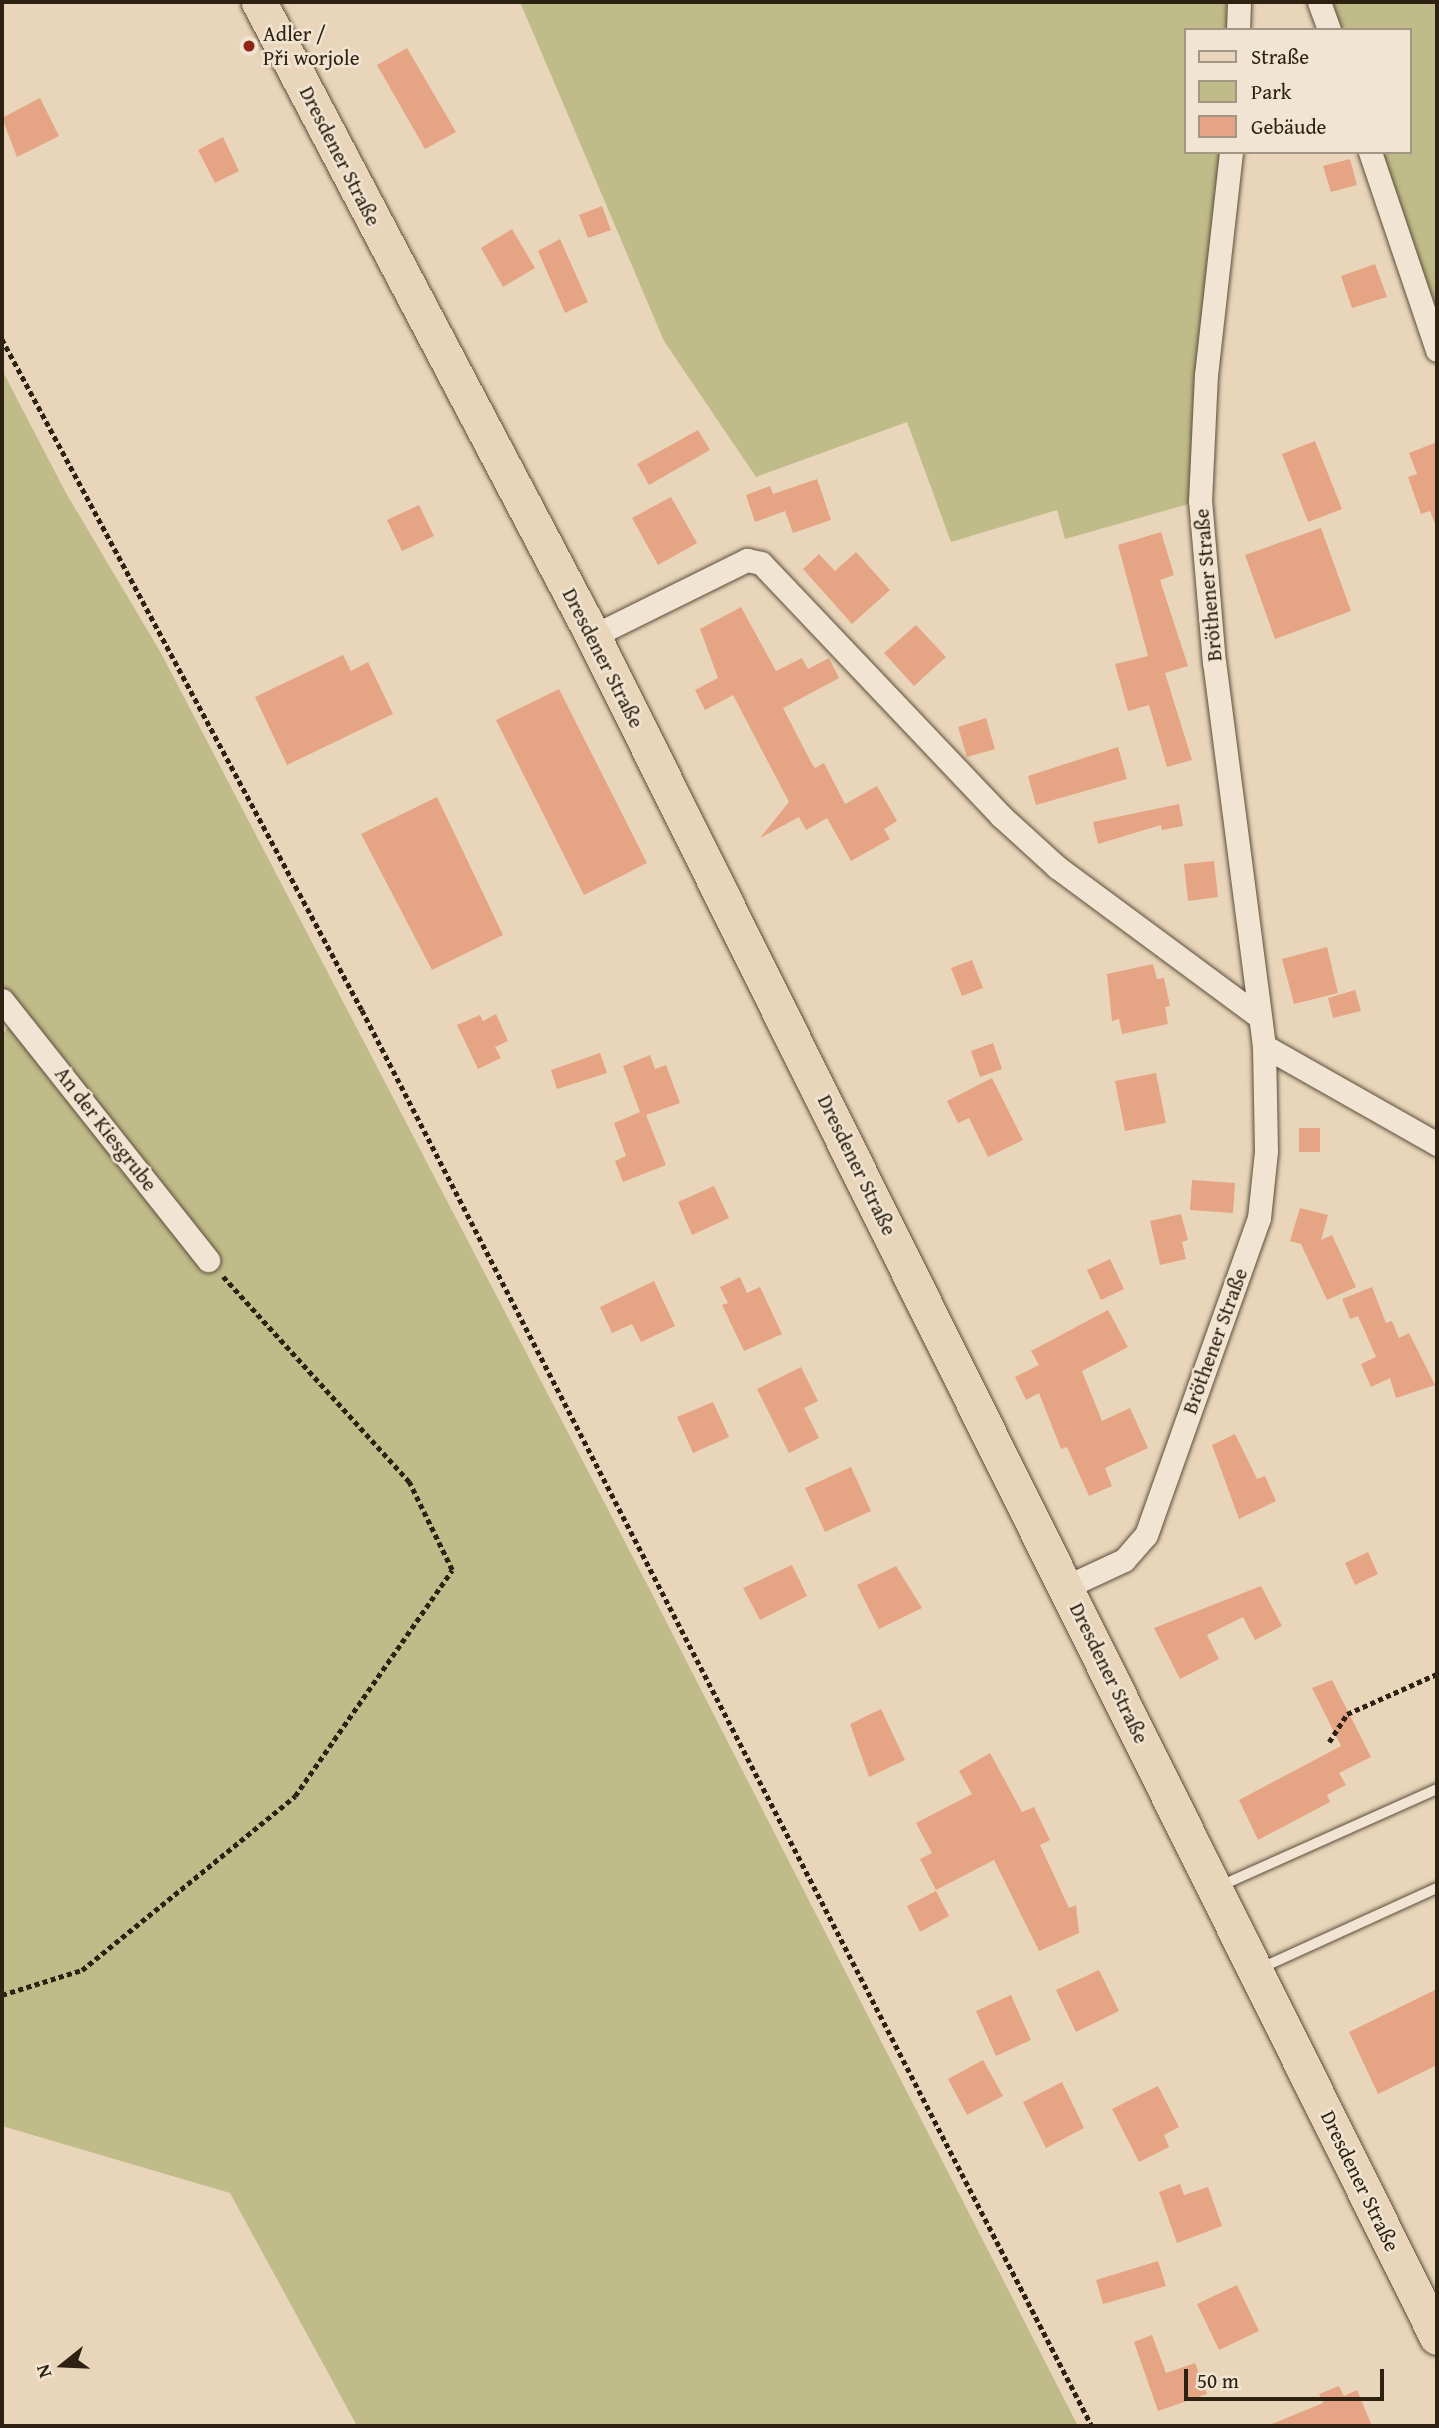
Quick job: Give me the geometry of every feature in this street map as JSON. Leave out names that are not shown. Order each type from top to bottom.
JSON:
[{"type":"main road","name":"Dresdener Straße","points":[[259,2],[593,636],[1437,2337]]},
{"type":"street","points":[[1238,28],[1239,2]]},
{"type":"street","points":[[1319,2],[1328,28]]},
{"type":"street","name":"Bröthener Straße","points":[[1066,1587],[1124,1560],[1146,1535],[1259,1218],[1266,1151],[1264,1046],[1214,663],[1200,501],[1206,375],[1230,154]]},
{"type":"street","points":[[1371,154],[1437,350]]},
{"type":"street","points":[[593,636],[747,560],[761,563],[1001,816],[1048,858],[1258,1016]]},
{"type":"street","name":"An der Kiesgrube","points":[[2,1000],[208,1260]]},
{"type":"street","points":[[1264,1046],[1437,1144]]},
{"type":"lane","points":[[1216,1888],[1437,1789]]},
{"type":"lane","points":[[1257,1970],[1437,1888]]},
{"type":"path","points":[[2,339],[362,1010],[1092,2426]]},
{"type":"path","points":[[2,1995],[82,1970],[295,1796],[452,1570],[409,1482],[208,1260]]},
{"type":"path","points":[[1329,1742],[1347,1714],[1437,1674]]},
{"type":"green space","points":[[520,2],[1239,2],[1237,28],[1184,28],[1184,154],[1229,154],[1199,501],[1065,539],[1057,510],[951,542],[907,422],[756,477],[664,341]]},
{"type":"green space","points":[[1319,2],[1437,2],[1437,349],[1371,154],[1411,154],[1411,28],[1328,28]]},
{"type":"green space","points":[[2,370],[66,493],[161,653],[648,1586],[1078,2426],[357,2426],[230,2193],[2,2126],[2,1035],[16,1017],[2,1001]]},
{"type":"building","points":[[407,48],[456,132],[425,149],[377,65]]},
{"type":"building","points":[[40,98],[59,136],[17,157],[2,118]]},
{"type":"building","points":[[223,137],[239,171],[215,183],[198,150]]},
{"type":"building","points":[[1350,159],[1357,185],[1331,192],[1323,166]]},
{"type":"building","points":[[602,206],[611,230],[588,238],[579,215]]},
{"type":"building","points":[[512,229],[535,268],[503,287],[481,248]]},
{"type":"building","points":[[560,239],[588,302],[565,313],[538,251]]},
{"type":"building","points":[[1375,264],[1387,297],[1352,308],[1341,276]]},
{"type":"building","points":[[698,430],[710,450],[649,485],[637,464]]},
{"type":"building","points":[[1315,441],[1342,509],[1308,522],[1282,454]]},
{"type":"building","points":[[1437,442],[1435,524],[1430,511],[1421,514],[1408,477],[1417,474],[1409,453]]},
{"type":"building","points":[[817,479],[831,520],[793,533],[785,511],[755,522],[746,495],[770,486],[773,494]]},
{"type":"building","points":[[671,497],[697,543],[658,565],[632,518]]},
{"type":"building","points":[[419,505],[434,536],[402,551],[387,520]]},
{"type":"building","points":[[1321,528],[1351,611],[1275,639],[1245,555]]},
{"type":"building","points":[[1161,532],[1174,575],[1160,580],[1188,666],[1165,673],[1192,760],[1167,767],[1149,705],[1128,711],[1115,664],[1148,656],[1118,545]]},
{"type":"building","points":[[856,552],[890,590],[852,624],[803,569],[819,554],[835,571]]},
{"type":"building","points":[[741,607],[776,671],[802,658],[808,669],[829,658],[839,678],[783,708],[812,764],[815,768],[824,763],[845,804],[877,786],[897,821],[884,829],[890,839],[851,861],[827,818],[806,830],[799,817],[760,838],[789,802],[733,695],[705,710],[695,690],[718,678],[700,629]]},
{"type":"building","points":[[916,625],[946,657],[914,686],[884,653]]},
{"type":"building","points":[[343,655],[351,671],[368,662],[393,714],[287,765],[255,697]]},
{"type":"building","points":[[559,689],[647,863],[584,895],[496,720]]},
{"type":"building","points":[[986,718],[995,749],[967,757],[958,727]]},
{"type":"building","points":[[1118,747],[1127,779],[1036,805],[1028,776]]},
{"type":"building","points":[[437,797],[503,935],[432,970],[361,834]]},
{"type":"building","points":[[1179,804],[1183,826],[1162,830],[1161,825],[1098,844],[1093,822]]},
{"type":"building","points":[[1214,861],[1218,897],[1188,901],[1184,864]]},
{"type":"building","points":[[1327,947],[1338,993],[1294,1004],[1282,959]]},
{"type":"building","points":[[972,960],[983,988],[962,996],[951,968]]},
{"type":"building","points":[[1153,964],[1157,979],[1164,978],[1170,1006],[1165,1007],[1168,1024],[1122,1034],[1119,1019],[1112,1021],[1107,974]]},
{"type":"building","points":[[1355,990],[1361,1011],[1333,1018],[1328,998]]},
{"type":"building","points":[[496,1014],[508,1041],[495,1047],[501,1058],[478,1069],[457,1025],[480,1015],[483,1021]]},
{"type":"building","points":[[993,1043],[1002,1069],[980,1077],[971,1051]]},
{"type":"building","points":[[600,1053],[607,1073],[557,1089],[551,1070]]},
{"type":"building","points":[[650,1055],[655,1069],[666,1065],[680,1103],[646,1115],[666,1165],[623,1182],[615,1161],[626,1156],[614,1123],[640,1112],[623,1066]]},
{"type":"building","points":[[1156,1073],[1166,1123],[1125,1131],[1115,1081]]},
{"type":"building","points":[[992,1078],[1023,1140],[988,1157],[969,1118],[958,1123],[947,1101]]},
{"type":"building","points":[[1299,1128],[1320,1128],[1320,1152],[1299,1152]]},
{"type":"building","points":[[1192,1180],[1235,1183],[1233,1213],[1190,1210]]},
{"type":"building","points":[[714,1186],[729,1218],[692,1235],[678,1202]]},
{"type":"building","points":[[1300,1208],[1328,1215],[1321,1240],[1332,1235],[1356,1287],[1327,1300],[1301,1244],[1290,1241]]},
{"type":"building","points":[[1181,1214],[1188,1240],[1182,1242],[1186,1259],[1160,1265],[1150,1221]]},
{"type":"building","points":[[1110,1259],[1124,1289],[1101,1300],[1087,1270]]},
{"type":"building","points":[[740,1277],[747,1293],[760,1287],[782,1334],[744,1351],[722,1305],[728,1303],[720,1287]]},
{"type":"building","points":[[654,1281],[675,1326],[641,1342],[632,1324],[612,1333],[600,1307]]},
{"type":"building","points":[[1372,1287],[1386,1323],[1392,1321],[1399,1338],[1409,1333],[1435,1385],[1396,1398],[1390,1378],[1371,1387],[1361,1364],[1376,1357],[1358,1316],[1350,1319],[1342,1299]]},
{"type":"building","points":[[1108,1310],[1128,1347],[1082,1371],[1102,1421],[1130,1408],[1148,1448],[1105,1468],[1112,1486],[1089,1496],[1067,1447],[1061,1449],[1039,1393],[1026,1400],[1015,1377],[1039,1365],[1031,1351]]},
{"type":"building","points":[[801,1367],[818,1401],[804,1408],[819,1438],[789,1453],[757,1389]]},
{"type":"building","points":[[713,1402],[729,1437],[693,1453],[677,1417]]},
{"type":"building","points":[[1235,1434],[1257,1479],[1265,1476],[1276,1501],[1239,1519],[1212,1445]]},
{"type":"building","points":[[851,1467],[871,1511],[825,1532],[805,1488]]},
{"type":"building","points":[[1368,1552],[1378,1574],[1355,1585],[1345,1563]]},
{"type":"building","points":[[792,1565],[807,1596],[760,1620],[743,1588]]},
{"type":"building","points":[[896,1566],[922,1608],[879,1629],[857,1585]]},
{"type":"building","points":[[1261,1586],[1282,1626],[1255,1640],[1243,1617],[1207,1635],[1219,1659],[1180,1679],[1154,1628]]},
{"type":"building","points":[[1332,1680],[1371,1757],[1339,1773],[1346,1785],[1327,1795],[1330,1802],[1258,1840],[1239,1800],[1341,1746],[1312,1688]]},
{"type":"building","points":[[881,1709],[905,1760],[869,1777],[850,1724]]},
{"type":"building","points":[[990,1753],[1022,1812],[1034,1807],[1050,1840],[1040,1845],[1069,1908],[1076,1905],[1079,1933],[1039,1951],[994,1860],[936,1890],[920,1859],[932,1853],[916,1823],[972,1794],[959,1771]]},
{"type":"building","points":[[936,1891],[949,1916],[920,1932],[907,1906]]},
{"type":"building","points":[[1099,1970],[1119,2011],[1076,2032],[1056,1990]]},
{"type":"building","points":[[1437,1989],[1437,2065],[1378,2094],[1349,2032]]},
{"type":"building","points":[[1011,1995],[1031,2040],[996,2056],[976,2011]]},
{"type":"building","points":[[983,2060],[1003,2096],[967,2115],[948,2079]]},
{"type":"building","points":[[1062,2082],[1084,2128],[1046,2148],[1023,2102]]},
{"type":"building","points":[[1158,2086],[1179,2127],[1164,2135],[1169,2147],[1139,2162],[1112,2109]]},
{"type":"building","points":[[1180,2184],[1184,2195],[1208,2187],[1222,2226],[1177,2243],[1159,2192]]},
{"type":"building","points":[[1158,2261],[1166,2286],[1103,2304],[1096,2280]]},
{"type":"building","points":[[1237,2285],[1259,2331],[1219,2350],[1197,2304]]},
{"type":"building","points":[[1152,2335],[1166,2373],[1195,2363],[1207,2394],[1158,2411],[1134,2342]]},
{"type":"building","points":[[1339,2386],[1344,2396],[1357,2390],[1372,2426],[1267,2426],[1323,2403],[1319,2394]]},
{"type":"place","name":"Adler / Při worjole","points":[[249,46]]}]
